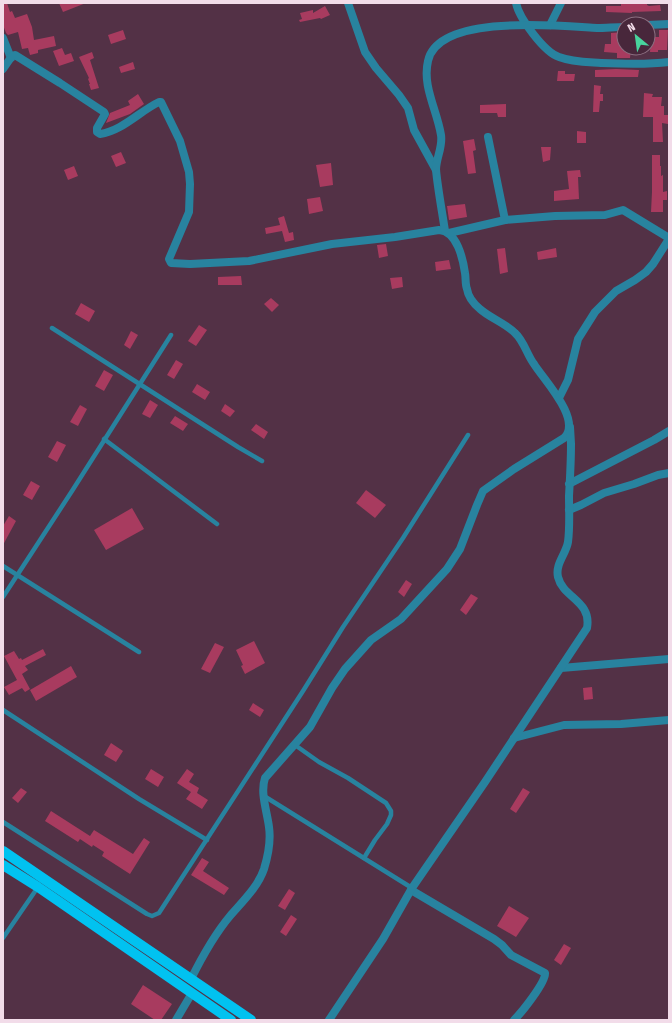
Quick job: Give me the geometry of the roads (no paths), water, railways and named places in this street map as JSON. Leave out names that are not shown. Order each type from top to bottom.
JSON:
[{"type":"main road","points":[[3,851],[251,1020]]},
{"type":"main road","points":[[3,865],[38,887],[231,1020]]},
{"type":"street","points":[[329,1020],[383,939],[412,889],[481,789],[587,628],[588,621],[587,614],[581,605],[562,585],[558,578],[558,568],[568,544],[571,444],[569,422],[559,398],[534,364],[516,334],[479,309],[467,290],[463,260],[459,249],[447,232],[436,170],[414,130],[408,108],[365,52],[348,3]]},
{"type":"street","points":[[516,3],[519,13],[527,26],[546,48],[558,57],[585,62],[636,65],[669,62]]},
{"type":"street","points":[[550,25],[556,7],[561,3]]},
{"type":"street","points":[[656,25],[669,24]]},
{"type":"street","points":[[436,170],[442,144],[441,134],[428,87],[427,65],[428,59],[432,52],[441,42],[456,34],[466,31],[495,26],[550,25],[598,28],[616,27]]},
{"type":"street","points":[[3,38],[11,58]]},
{"type":"street","points":[[3,69],[15,55],[104,112],[97,128],[98,133],[103,134],[122,125],[153,105],[161,102],[180,141],[189,172],[190,184],[189,212],[169,259],[171,263],[190,264],[249,261],[332,244],[395,237],[439,230],[447,232],[505,220],[555,216],[605,215],[623,210],[669,238],[654,264],[635,280],[616,291],[595,312],[578,339],[568,380],[559,398]]},
{"type":"street","points":[[488,137],[505,220]]},
{"type":"street","points":[[191,979],[218,932],[249,893],[264,870],[268,854],[270,835],[263,789],[265,778],[310,727],[332,688],[345,669],[371,640],[401,618],[447,569],[460,549],[483,491],[514,469],[564,438],[568,434],[569,422]]},
{"type":"street","points":[[569,484],[669,431]]},
{"type":"street","points":[[569,510],[604,492],[669,473]]},
{"type":"street","points":[[561,668],[669,659]]},
{"type":"street","points":[[514,738],[564,725],[621,724],[669,720]]},
{"type":"street","points":[[412,889],[498,942],[511,955],[545,973],[545,977],[536,993],[514,1020]]},
{"type":"street","points":[[176,1020],[192,993]]},
{"type":"lane","points":[[52,328],[238,448],[262,461]]},
{"type":"lane","points":[[3,597],[171,335]]},
{"type":"lane","points":[[3,822],[127,902],[152,916],[159,913],[343,627],[403,538],[468,435]]},
{"type":"lane","points":[[104,439],[217,524]]},
{"type":"lane","points":[[3,566],[139,652]]},
{"type":"lane","points":[[3,710],[139,799],[207,840]]},
{"type":"lane","points":[[295,745],[389,806],[391,815],[387,824],[364,858]]},
{"type":"lane","points":[[264,796],[412,889]]},
{"type":"lane","points":[[3,938],[38,887]]}]
